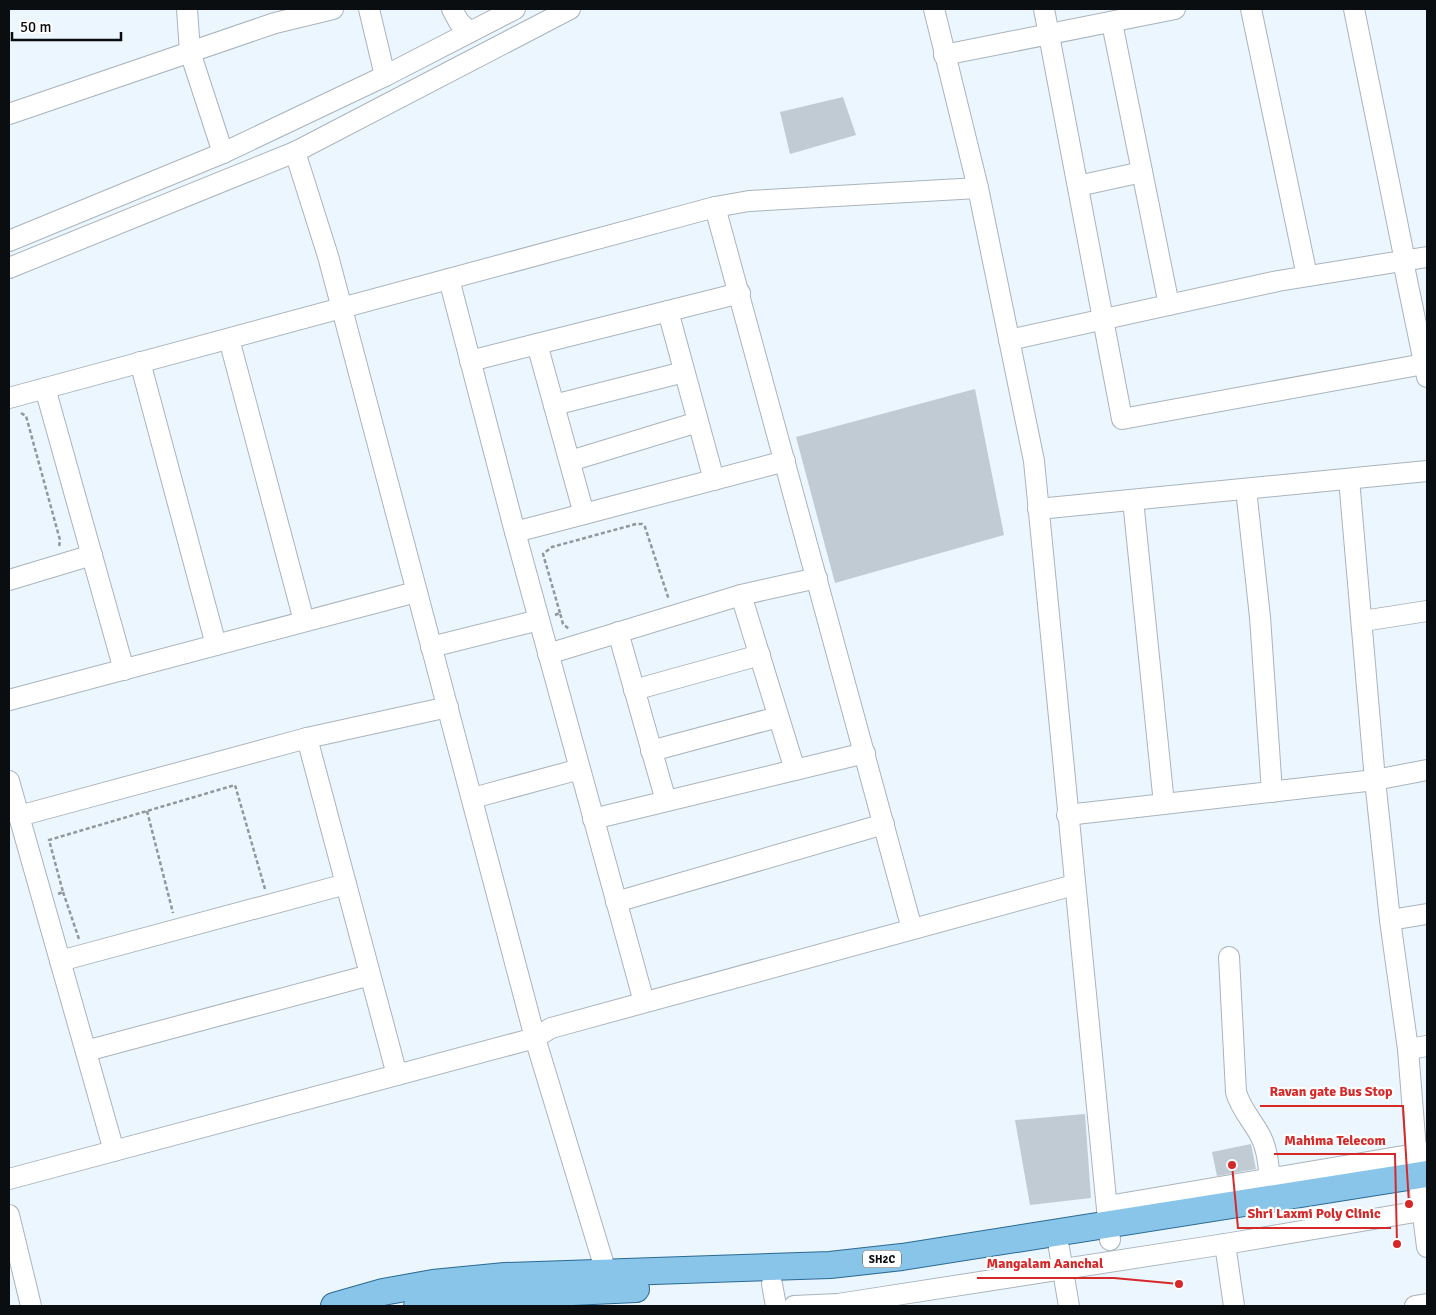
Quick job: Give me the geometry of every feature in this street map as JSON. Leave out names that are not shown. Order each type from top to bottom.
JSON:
[{"type":"main road","name":"SH2C","points":[[334,1306],[384,1299],[433,1283],[505,1276],[830,1265],[902,1257],[1109,1224],[1423,1182]]},
{"type":"main road","name":"SH2C","points":[[417,1306],[508,1295],[568,1299],[774,1295],[852,1280],[1061,1258],[1109,1224],[1271,1189],[1423,1182]]},
{"type":"street","points":[[187,9],[190,52],[223,154]]},
{"type":"street","points":[[9,114],[190,52],[276,16],[333,9]]},
{"type":"street","points":[[369,9],[385,76]]},
{"type":"street","points":[[452,9],[459,22],[470,32]]},
{"type":"street","points":[[9,241],[223,154],[385,76],[515,9]]},
{"type":"street","points":[[9,268],[295,152],[570,9]]},
{"type":"street","points":[[934,9],[978,188],[1034,461],[1067,815],[1109,1224]]},
{"type":"street","points":[[1044,9],[1122,419],[1426,370],[1354,9]]},
{"type":"street","points":[[1251,9],[1307,276]]},
{"type":"street","points":[[944,55],[1112,23],[1166,10]]},
{"type":"street","points":[[1112,23],[1169,305]]},
{"type":"street","points":[[246,142],[256,167]]},
{"type":"street","points":[[295,152],[328,256],[535,1038],[606,1272]]},
{"type":"street","points":[[1078,186],[1142,172]]},
{"type":"street","points":[[12,406],[45,388],[714,207],[749,201],[978,188]]},
{"type":"street","points":[[714,207],[740,293],[912,929]]},
{"type":"street","points":[[1009,340],[1307,276],[1427,256]]},
{"type":"street","points":[[449,279],[515,532],[644,1002]]},
{"type":"street","points":[[470,361],[740,293]]},
{"type":"street","points":[[668,311],[714,480]]},
{"type":"street","points":[[229,339],[304,621]]},
{"type":"street","points":[[537,344],[584,514]]},
{"type":"street","points":[[140,362],[216,645]]},
{"type":"street","points":[[554,405],[684,372]]},
{"type":"street","points":[[45,388],[124,670]]},
{"type":"street","points":[[570,461],[698,422]]},
{"type":"street","points":[[515,532],[785,461]]},
{"type":"street","points":[[1038,509],[1427,471]]},
{"type":"street","points":[[1349,479],[1363,621],[1375,780],[1390,920],[1418,1048],[1427,1247]]},
{"type":"street","points":[[1246,489],[1260,617],[1272,792]]},
{"type":"street","points":[[1133,500],[1164,804]]},
{"type":"street","points":[[9,580],[92,555]]},
{"type":"street","points":[[548,654],[741,595],[817,578]]},
{"type":"street","points":[[9,700],[416,592]]},
{"type":"street","points":[[741,595],[795,770]]},
{"type":"street","points":[[1363,621],[1427,611]]},
{"type":"street","points":[[431,647],[539,620]]},
{"type":"street","points":[[618,632],[666,801]]},
{"type":"street","points":[[634,690],[760,655]]},
{"type":"street","points":[[19,816],[306,738],[448,707]]},
{"type":"street","points":[[651,751],[778,717]]},
{"type":"street","points":[[306,738],[397,1075]]},
{"type":"street","points":[[593,819],[864,753]]},
{"type":"street","points":[[473,798],[580,769]]},
{"type":"street","points":[[1067,815],[1375,780],[1427,770]]},
{"type":"street","points":[[9,781],[114,1151]]},
{"type":"street","points":[[616,902],[884,824]]},
{"type":"street","points":[[60,961],[346,884]]},
{"type":"street","points":[[9,1180],[535,1038],[551,1028],[1074,885]]},
{"type":"street","points":[[1390,920],[1427,914]]},
{"type":"street","points":[[1229,957],[1236,1092],[1240,1105],[1265,1147],[1271,1189]]},
{"type":"street","points":[[86,1051],[370,975]]},
{"type":"street","points":[[794,1306],[838,1304],[1061,1258],[1225,1244],[1423,1182]]},
{"type":"street","points":[[9,1215],[31,1306]]},
{"type":"street","points":[[1225,1244],[1234,1306]]},
{"type":"street","points":[[1061,1258],[1069,1306]]},
{"type":"street","points":[[1416,1306],[1427,1304]]},
{"type":"path","points":[[12,406],[26,416],[38,455],[60,540],[60,546],[55,552]]},
{"type":"path","points":[[572,630],[563,624],[543,554],[552,547],[642,524],[646,527],[669,601],[667,606]]},
{"type":"path","points":[[539,620],[560,613]]},
{"type":"path","points":[[88,937],[79,939],[63,892],[49,840],[235,785],[266,888],[256,891]]},
{"type":"path","points":[[147,811],[173,914],[164,916]]},
{"type":"path","points":[[42,898],[63,892]]},
{"type":"building","points":[[843,97],[856,135],[790,154],[780,112]]},
{"type":"building","points":[[975,389],[1004,535],[835,583],[796,437]]},
{"type":"building","points":[[1085,1114],[1091,1198],[1030,1205],[1015,1120]]},
{"type":"building","points":[[1251,1144],[1256,1169],[1217,1176],[1212,1152]]},
{"type":"place","name":"Shri Laxmi Poly Clinic","points":[[1232,1165]]},
{"type":"place","name":"Ravan gate Bus Stop","points":[[1409,1204]]},
{"type":"place","name":"Mahima Telecom","points":[[1397,1244]]},
{"type":"place","name":"Mangalam Aanchal","points":[[1179,1284]]}]
